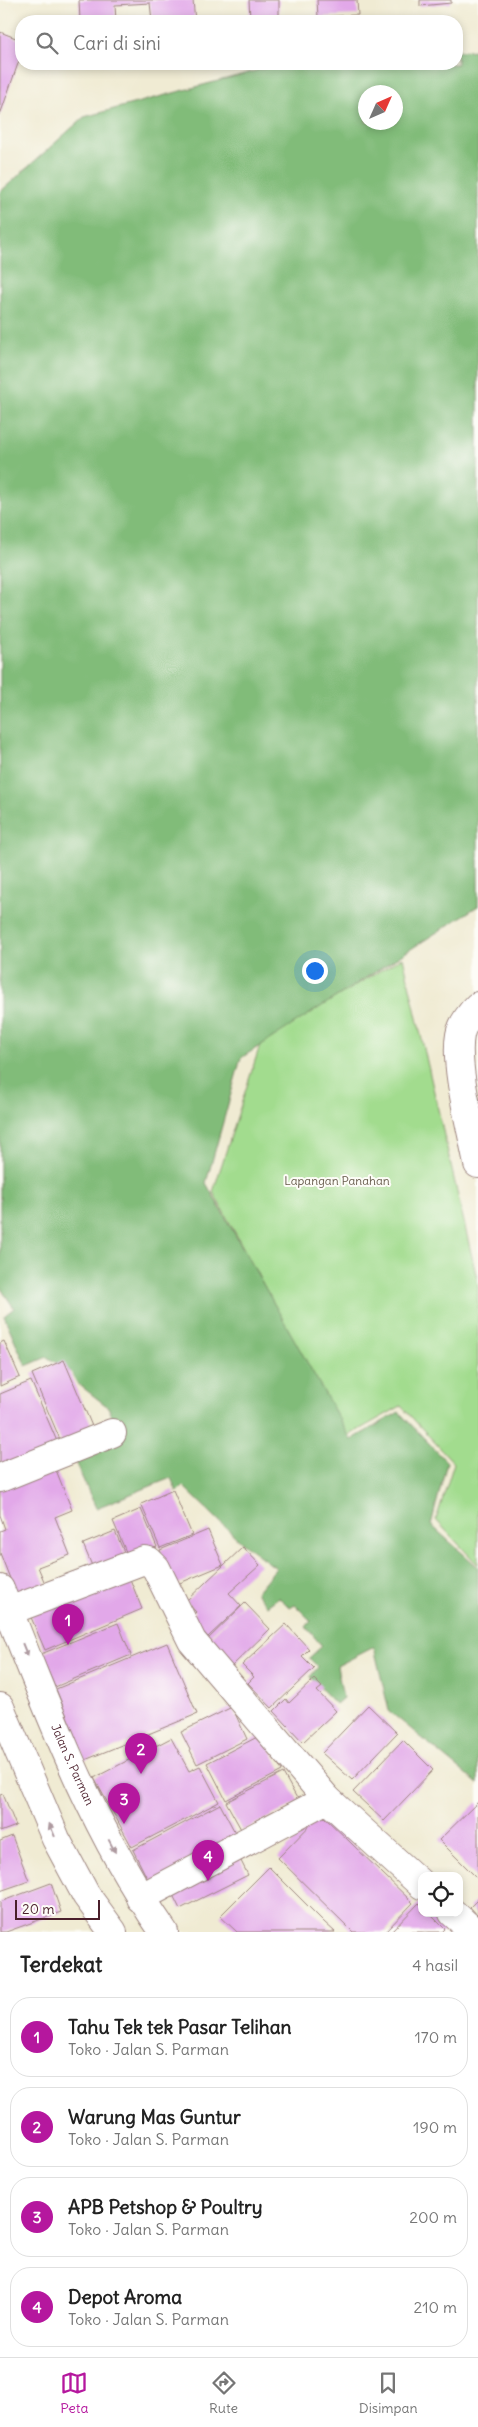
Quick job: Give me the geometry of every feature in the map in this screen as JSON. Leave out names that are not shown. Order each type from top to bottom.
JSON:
[{"type":"street","points":[[478,1006],[470,1014],[460,1033],[458,1056],[478,1164]]},
{"type":"street","points":[[0,1478],[112,1433]]},
{"type":"street","points":[[5,1600],[144,1560],[149,1561],[156,1568],[192,1640],[327,1800],[418,1881]]},
{"type":"street","name":"Jalan S. Parman","points":[[5,1600],[79,1783],[140,1898],[164,1932]]},
{"type":"street","points":[[0,1706],[56,1839],[86,1895],[113,1932]]},
{"type":"street","points":[[140,1898],[327,1800]]},
{"type":"street","points":[[457,1917],[474,1932]]},
{"type":"green space","points":[[478,50],[478,906],[241,1058],[206,1183],[351,1440],[399,1412],[447,1462],[431,1525],[478,1567],[478,1784],[389,1711],[374,1647],[337,1666],[343,1698],[336,1704],[310,1677],[318,1667],[309,1658],[322,1646],[306,1627],[311,1621],[295,1605],[290,1608],[279,1597],[267,1606],[256,1592],[276,1568],[240,1541],[183,1486],[177,1492],[171,1478],[96,1508],[71,1453],[119,1431],[108,1407],[77,1383],[71,1372],[47,1357],[26,1366],[4,1316],[14,1308],[0,1287],[0,192],[84,117],[259,70],[463,70],[463,51]]},
{"type":"green space","name":"Lapangan Panahan","points":[[403,957],[478,1283],[478,1565],[436,1520],[454,1463],[401,1406],[346,1437],[213,1192],[261,1042]]},
{"type":"building","points":[[79,0],[193,0],[194,15],[151,15],[150,3],[115,5],[116,15],[80,15]]},
{"type":"building","points":[[249,0],[279,0],[279,15],[250,15]]},
{"type":"building","points":[[317,0],[357,0],[358,15],[318,15]]},
{"type":"building","points":[[420,0],[451,0],[451,3],[420,6]]},
{"type":"building","points":[[0,32],[15,38],[16,70],[0,115]]},
{"type":"building","points":[[4,1341],[20,1377],[0,1386],[0,1343]]},
{"type":"building","points":[[64,1360],[94,1431],[62,1444],[32,1374]]},
{"type":"building","points":[[31,1381],[59,1446],[0,1471],[0,1394]]},
{"type":"building","points":[[54,1465],[72,1510],[55,1517],[70,1555],[38,1567],[49,1593],[20,1604],[0,1553],[0,1531],[5,1529],[0,1515],[0,1486]]},
{"type":"building","points":[[173,1490],[192,1535],[160,1548],[141,1504]]},
{"type":"building","points":[[141,1509],[157,1547],[129,1559],[113,1521]]},
{"type":"building","points":[[208,1530],[223,1565],[175,1585],[160,1550]]},
{"type":"building","points":[[115,1531],[127,1559],[95,1573],[83,1544]]},
{"type":"building","points":[[243,1547],[260,1565],[229,1593],[241,1606],[208,1637],[190,1618],[196,1612],[186,1601]]},
{"type":"building","points":[[128,1574],[142,1609],[45,1650],[30,1615]]},
{"type":"building","points":[[245,1603],[270,1629],[229,1669],[204,1643]]},
{"type":"building","points":[[118,1623],[131,1655],[55,1687],[41,1654]]},
{"type":"building","points":[[286,1624],[309,1649],[302,1656],[314,1668],[272,1708],[248,1683],[254,1677],[242,1665]]},
{"type":"building","points":[[167,1643],[197,1714],[85,1760],[56,1689]]},
{"type":"building","points":[[314,1679],[322,1687],[317,1691],[336,1711],[303,1742],[274,1711],[286,1699],[289,1703]]},
{"type":"building","points":[[368,1705],[397,1733],[352,1780],[322,1753]]},
{"type":"building","points":[[232,1707],[247,1739],[197,1764],[181,1732]]},
{"type":"building","points":[[263,1734],[282,1771],[226,1800],[207,1763]]},
{"type":"building","points":[[171,1738],[189,1771],[200,1766],[219,1802],[132,1847],[94,1778]]},
{"type":"building","points":[[403,1740],[433,1770],[384,1821],[353,1792]]},
{"type":"building","points":[[283,1773],[299,1802],[242,1831],[226,1802]]},
{"type":"building","points":[[3,1794],[16,1826],[0,1832],[0,1795]]},
{"type":"building","points":[[478,1802],[478,1879],[439,1840]]},
{"type":"building","points":[[220,1804],[238,1838],[150,1884],[133,1850]]},
{"type":"building","points":[[321,1814],[413,1903],[385,1932],[353,1932],[278,1858]]},
{"type":"building","points":[[12,1836],[29,1881],[0,1891],[0,1841]]},
{"type":"building","points":[[237,1853],[248,1875],[180,1909],[169,1887]]},
{"type":"building","points":[[269,1867],[335,1932],[237,1932],[220,1916]]},
{"type":"building","points":[[51,1883],[61,1912],[6,1932],[0,1932],[0,1902]]},
{"type":"building","points":[[478,1899],[478,1916],[470,1907]]},
{"type":"building","points":[[418,1904],[418,1917],[433,1917],[445,1929],[442,1932],[391,1932]]},
{"type":"place","name":"Tahu Tek tek Pasar Telihan","points":[[68,1645]]},
{"type":"place","name":"Warung Mas Guntur","points":[[141,1774]]},
{"type":"place","name":"APB Petshop & Poultry","points":[[124,1824]]},
{"type":"place","name":"Depot Aroma","points":[[208,1881]]}]
